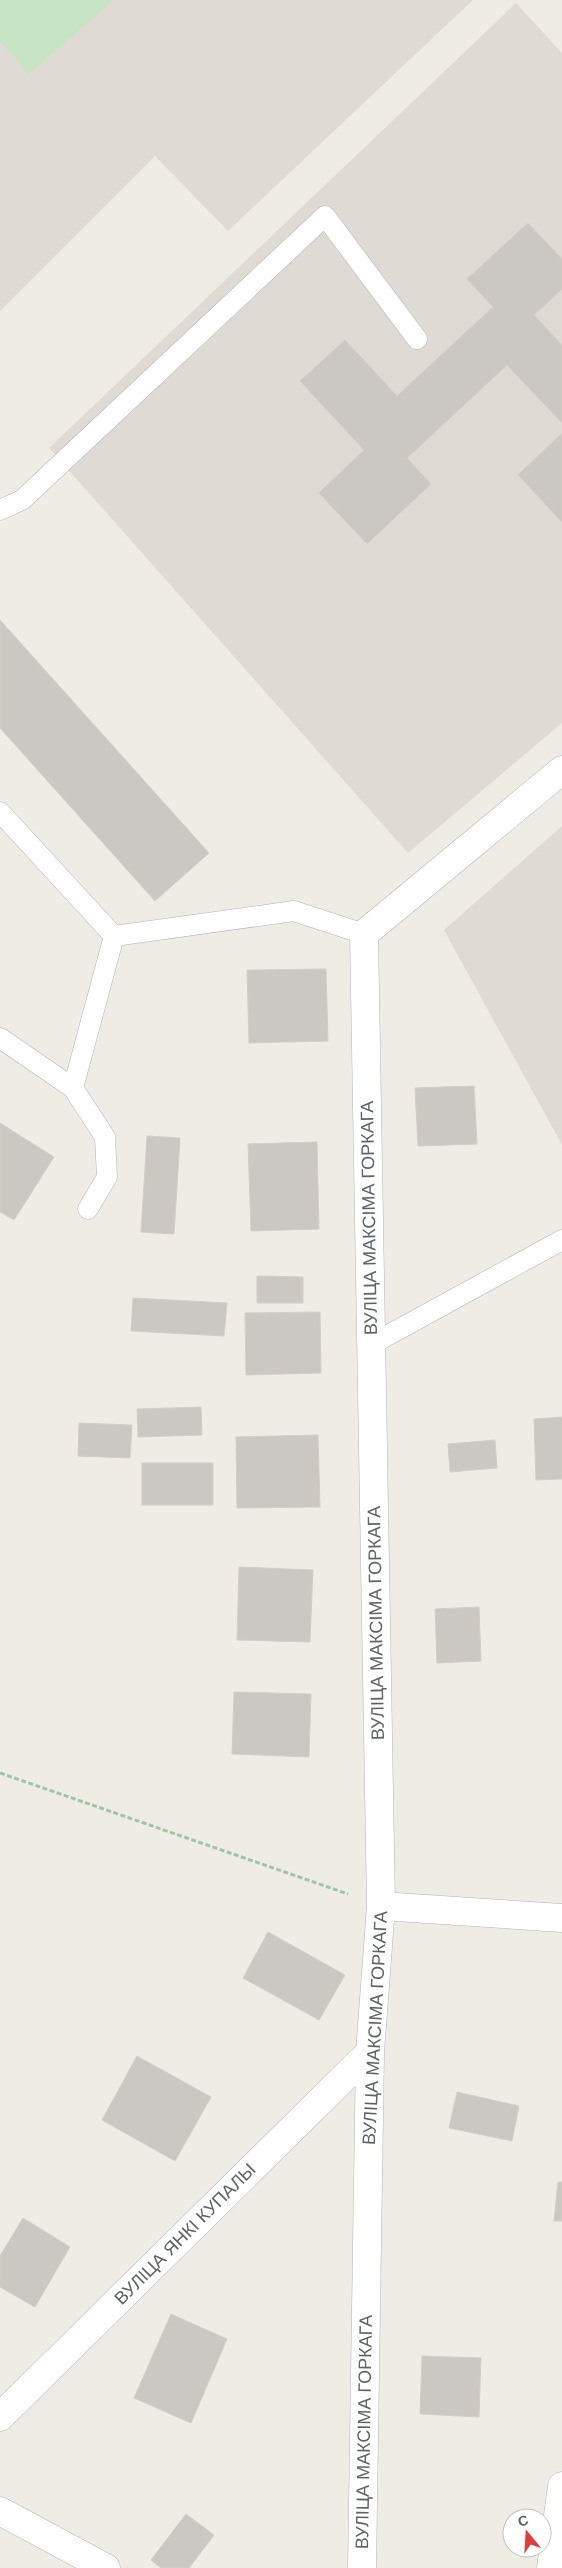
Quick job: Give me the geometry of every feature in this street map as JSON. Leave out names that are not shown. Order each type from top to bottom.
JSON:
[{"type":"street","points":[[364,934],[562,770]]},
{"type":"street","name":"ВУЛІЦА МАКСІМА ГОРКАГА","points":[[362,2568],[370,2052],[381,1906],[364,934]]},
{"type":"street","points":[[381,1906],[562,1918]]},
{"type":"street","name":"ВУЛІЦА ЯНКІ КУПАЛЫ","points":[[0,2417],[370,2052]]},
{"type":"street","points":[[551,2568],[562,2486]]},
{"type":"street","points":[[0,2511],[106,2568]]},
{"type":"lane","points":[[0,510],[22,500],[325,216],[417,339]]},
{"type":"lane","points":[[0,812],[114,936]]},
{"type":"lane","points":[[114,936],[294,912],[364,934]]},
{"type":"lane","points":[[73,1088],[114,936]]},
{"type":"lane","points":[[0,1038],[73,1088],[105,1137],[107,1177],[88,1209]]},
{"type":"lane","points":[[372,1344],[562,1240]]},
{"type":"path","points":[[0,1773],[381,1906]]},
{"type":"shaded area","points":[[0,0],[473,0],[228,231],[155,156],[0,311]]},
{"type":"shaded area","points":[[516,3],[562,53],[562,723],[408,853],[49,448]]},
{"type":"shaded area","points":[[562,826],[562,1145],[444,930]]},
{"type":"green space","points":[[0,0],[114,0],[29,74],[0,41]]},
{"type":"building","points":[[528,223],[562,259],[562,289],[534,315],[562,345],[562,423],[507,365],[407,458],[431,484],[367,544],[319,493],[364,450],[300,381],[345,340],[397,396],[493,307],[467,279]]},
{"type":"building","points":[[562,433],[562,522],[518,475]]},
{"type":"building","points":[[0,620],[209,853],[155,901],[0,728]]},
{"type":"building","points":[[326,969],[328,1041],[249,1043],[247,970]]},
{"type":"building","points":[[474,1086],[477,1144],[418,1146],[415,1088]]},
{"type":"building","points":[[0,1123],[54,1157],[14,1220],[0,1212]]},
{"type":"building","points":[[147,1136],[180,1138],[174,1234],[141,1232]]},
{"type":"building","points":[[317,1142],[319,1229],[251,1231],[248,1144]]},
{"type":"building","points":[[257,1276],[303,1277],[303,1303],[257,1303]]},
{"type":"building","points":[[133,1298],[227,1303],[224,1336],[131,1331]]},
{"type":"building","points":[[320,1312],[321,1373],[246,1375],[245,1313]]},
{"type":"building","points":[[201,1407],[202,1435],[138,1437],[137,1409]]},
{"type":"building","points":[[562,1417],[562,1479],[536,1480],[534,1419]]},
{"type":"building","points":[[79,1423],[132,1425],[130,1458],[78,1456]]},
{"type":"building","points":[[318,1435],[320,1507],[237,1508],[236,1437]]},
{"type":"building","points":[[495,1440],[497,1468],[450,1472],[448,1444]]},
{"type":"building","points":[[142,1463],[213,1463],[213,1505],[142,1505]]},
{"type":"building","points":[[239,1567],[313,1570],[310,1642],[237,1640]]},
{"type":"building","points":[[479,1607],[481,1661],[437,1663],[435,1609]]},
{"type":"building","points":[[234,1692],[311,1694],[309,1757],[232,1754]]},
{"type":"building","points":[[268,1932],[345,1975],[319,2020],[243,1978]]},
{"type":"building","points":[[137,2056],[211,2097],[175,2161],[102,2120]]},
{"type":"building","points":[[457,2092],[519,2106],[512,2141],[449,2128]]},
{"type":"building","points":[[558,2182],[562,2182],[562,2221],[554,2221]]},
{"type":"building","points":[[23,2218],[70,2247],[35,2307],[0,2287],[0,2256]]},
{"type":"building","points":[[171,2314],[227,2339],[191,2423],[134,2398]]},
{"type":"building","points":[[422,2356],[481,2358],[479,2417],[420,2414]]},
{"type":"building","points":[[186,2514],[214,2535],[189,2568],[161,2568],[151,2560]]}]
